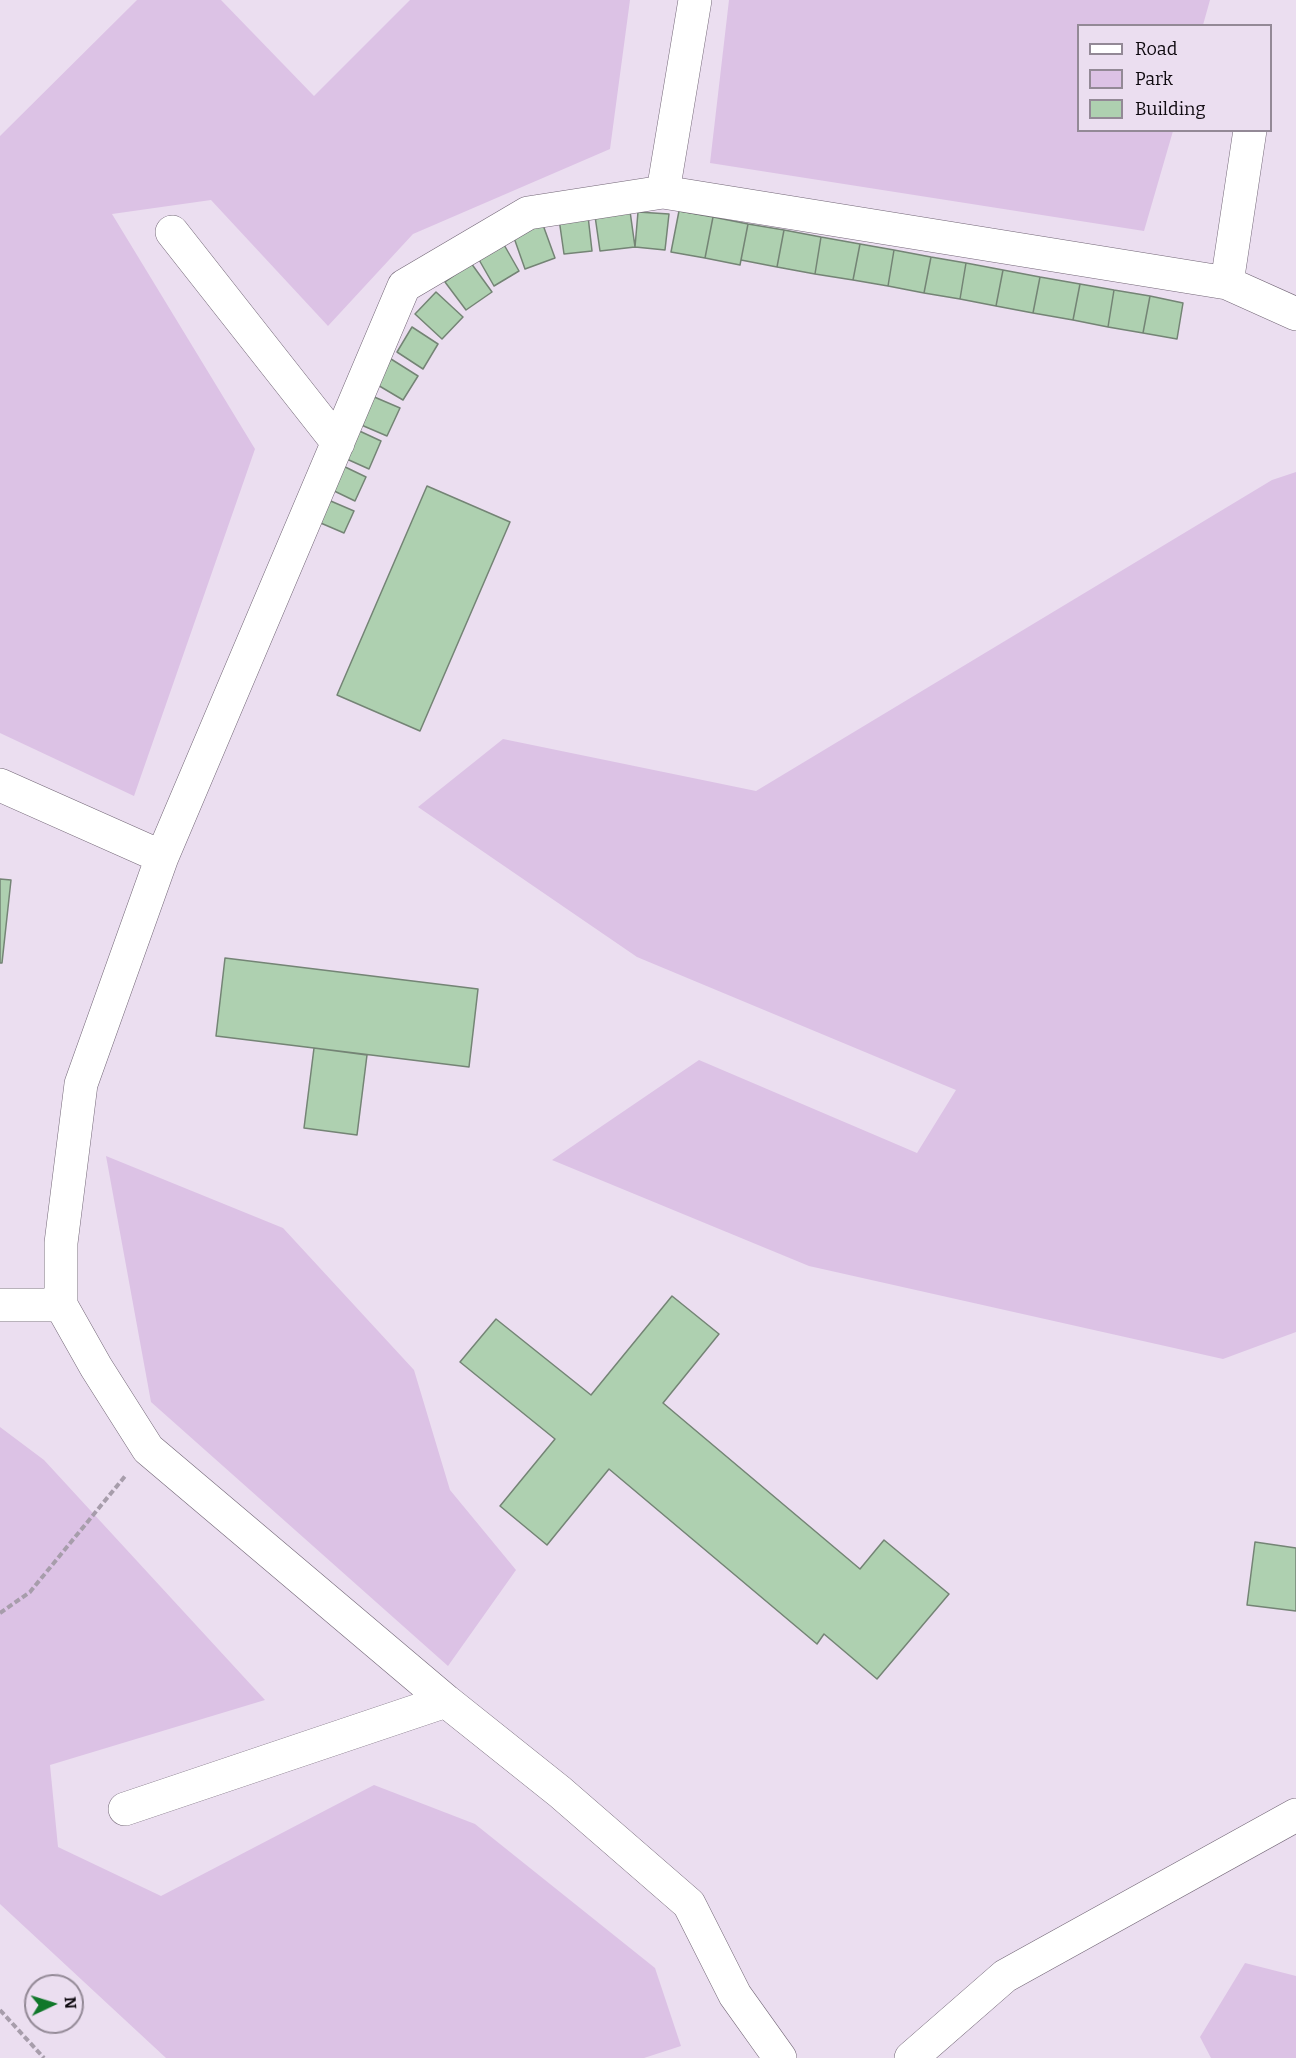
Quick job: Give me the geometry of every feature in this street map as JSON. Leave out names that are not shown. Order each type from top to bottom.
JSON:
[{"type":"lane","points":[[663,192],[695,0]]},
{"type":"lane","points":[[1227,283],[1250,132]]},
{"type":"lane","points":[[780,2058],[735,1995],[689,1904],[560,1792],[446,1701],[147,1449],[60,1305],[62,1244],[81,1084],[162,857],[404,286],[528,213],[663,192],[1227,283],[1296,314]]},
{"type":"lane","points":[[172,232],[338,443]]},
{"type":"lane","points":[[0,785],[162,857]]},
{"type":"lane","points":[[0,1305],[60,1305]]},
{"type":"lane","points":[[125,1809],[446,1701]]},
{"type":"lane","points":[[911,2058],[1005,1977],[1296,1815]]},
{"type":"path","points":[[0,1613],[30,1592],[147,1449]]},
{"type":"path","points":[[0,2010],[44,2058]]},
{"type":"green space","points":[[137,0],[221,0],[314,96],[410,0],[630,0],[610,149],[413,234],[328,326],[211,200],[112,214],[255,449],[134,796],[0,733],[0,136]]},
{"type":"green space","points":[[729,0],[1210,0],[1203,24],[1077,24],[1077,132],[1173,132],[1144,231],[710,163]]},
{"type":"green space","points":[[1296,472],[1296,1332],[1223,1359],[809,1266],[552,1160],[699,1060],[917,1153],[956,1090],[637,957],[418,807],[503,739],[756,791],[1272,480]]},
{"type":"green space","points":[[106,1156],[283,1228],[414,1370],[450,1490],[516,1570],[448,1666],[151,1402]]},
{"type":"green space","points":[[0,1427],[44,1460],[265,1700],[50,1765],[58,1847],[161,1896],[374,1785],[475,1824],[655,1968],[681,2046],[644,2058],[166,2058],[84,1982],[84,1974],[75,1974],[0,1904]]},
{"type":"green space","points":[[1245,1963],[1296,1976],[1296,2058],[1211,2058],[1200,2037]]},
{"type":"building","points":[[630,211],[635,247],[600,251],[595,216]]},
{"type":"building","points":[[679,211],[713,217],[705,258],[671,252]]},
{"type":"building","points":[[638,212],[669,214],[665,250],[635,247]]},
{"type":"building","points":[[588,216],[592,251],[564,254],[559,219]]},
{"type":"building","points":[[713,217],[748,224],[740,265],[705,258]]},
{"type":"building","points":[[748,224],[784,230],[777,267],[741,260]]},
{"type":"building","points":[[543,225],[555,258],[525,269],[513,235]]},
{"type":"building","points":[[784,230],[821,237],[815,274],[777,267]]},
{"type":"building","points":[[821,237],[860,244],[853,280],[815,274]]},
{"type":"building","points":[[503,243],[519,271],[494,286],[478,258]]},
{"type":"building","points":[[860,244],[894,250],[888,286],[853,280]]},
{"type":"building","points":[[894,250],[931,257],[924,293],[888,286]]},
{"type":"building","points":[[931,257],[966,263],[960,299],[924,293]]},
{"type":"building","points":[[471,263],[492,292],[466,310],[445,282]]},
{"type":"building","points":[[966,263],[1003,270],[996,306],[960,299]]},
{"type":"building","points":[[1003,270],[1040,277],[1033,313],[996,306]]},
{"type":"building","points":[[1040,277],[1080,284],[1073,320],[1033,313]]},
{"type":"building","points":[[1080,284],[1114,290],[1108,327],[1073,320]]},
{"type":"building","points":[[1114,290],[1150,296],[1143,333],[1108,327]]},
{"type":"building","points":[[436,292],[463,317],[442,339],[415,314]]},
{"type":"building","points":[[1150,296],[1183,303],[1177,339],[1143,333]]},
{"type":"building","points":[[412,327],[438,344],[423,369],[397,352]]},
{"type":"building","points":[[391,359],[418,376],[403,400],[376,384]]},
{"type":"building","points":[[372,396],[400,408],[387,436],[359,424]]},
{"type":"building","points":[[353,428],[381,441],[369,469],[340,456]]},
{"type":"building","points":[[339,464],[366,477],[355,501],[328,488]]},
{"type":"building","points":[[427,486],[510,522],[420,731],[337,695]]},
{"type":"building","points":[[326,499],[354,511],[344,533],[316,521]]},
{"type":"building","points":[[0,879],[11,880],[2,963],[0,963]]},
{"type":"building","points":[[225,958],[478,989],[469,1067],[216,1036]]},
{"type":"building","points":[[314,1048],[367,1055],[357,1135],[304,1128]]},
{"type":"building","points":[[672,1296],[719,1334],[663,1403],[860,1569],[884,1540],[949,1594],[877,1679],[824,1634],[817,1644],[609,1469],[547,1545],[500,1506],[555,1439],[460,1362],[496,1319],[591,1395]]},
{"type":"building","points":[[1255,1542],[1296,1548],[1296,1611],[1247,1605]]}]
